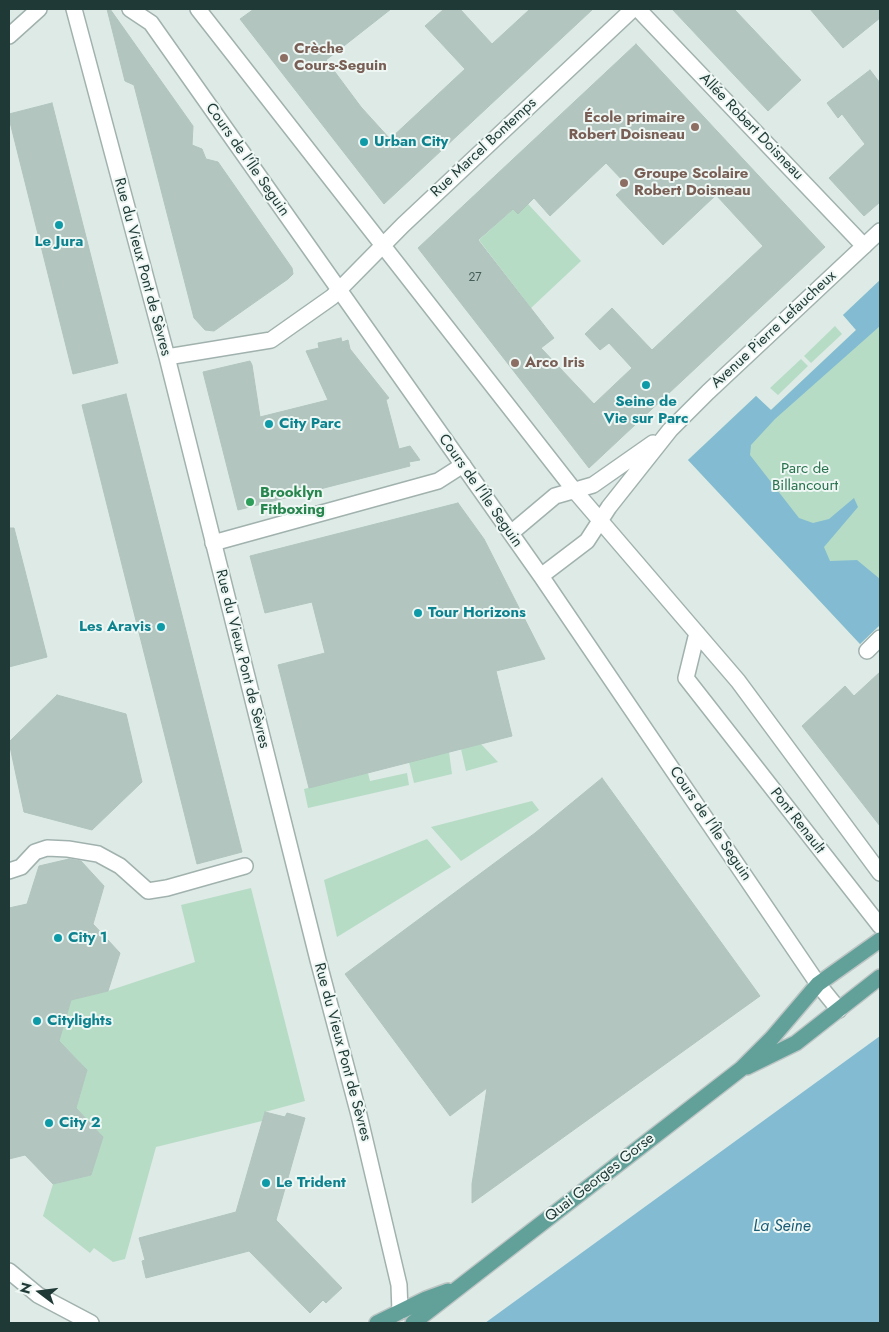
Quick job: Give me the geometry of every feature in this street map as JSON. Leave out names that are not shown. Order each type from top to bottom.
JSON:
[{"type":"main road","name":"Quai Georges Gorse","points":[[413,1323],[741,1069],[772,1038],[818,984],[880,940]]},
{"type":"main road","name":"Quai Georges Gorse","points":[[741,1069],[796,1043],[880,978]]},
{"type":"main road","name":"Quai Georges Gorse","points":[[377,1323],[426,1299],[458,1287]]},
{"type":"street","points":[[9,36],[39,9]]},
{"type":"street","name":"Rue du Vieux Pont de Sèvres","points":[[74,9],[166,357],[359,1115],[399,1285],[400,1312]]},
{"type":"street","name":"Cours de l'Île Seguin","points":[[130,9],[151,23],[463,465],[541,576],[818,984]]},
{"type":"street","points":[[141,9],[151,23]]},
{"type":"street","points":[[198,9],[574,490],[738,681],[880,873]]},
{"type":"street","name":"Rue Marcel Bontemps","points":[[166,357],[271,340],[332,297],[382,244],[634,9]]},
{"type":"street","name":"Allée Robert Doisneau","points":[[638,9],[864,246]]},
{"type":"street","name":"Avenue Pierre Lefaucheux","points":[[541,576],[588,540],[609,507],[670,430],[880,231]]},
{"type":"street","name":"Avenue Pierre Lefaucheux","points":[[510,533],[555,496],[593,486],[670,430]]},
{"type":"street","points":[[213,543],[438,480],[463,465]]},
{"type":"street","name":"Pont Renault","points":[[696,633],[686,678],[880,926]]},
{"type":"street","points":[[867,651],[880,638]]},
{"type":"street","points":[[9,871],[21,867],[35,852],[48,848],[68,849],[98,854],[120,866],[148,891],[167,888],[245,866]]},
{"type":"street","points":[[818,984],[839,1010]]},
{"type":"street","points":[[9,1271],[38,1296],[91,1323]]},
{"type":"green space","points":[[528,204],[581,261],[531,308],[479,240],[513,209]]},
{"type":"green space","name":"Parc de Billancourt","points":[[880,280],[880,625],[860,644],[688,460],[756,396],[771,410],[856,330],[843,315]]},
{"type":"green space","points":[[835,326],[842,334],[811,363],[804,356]]},
{"type":"green space","points":[[801,359],[808,366],[778,395],[770,388]]},
{"type":"green space","points":[[481,744],[498,762],[466,771],[461,749]]},
{"type":"green space","points":[[449,752],[452,774],[414,783],[409,762]]},
{"type":"green space","points":[[368,773],[370,781],[407,773],[409,785],[308,808],[304,789]]},
{"type":"green space","points":[[532,801],[539,810],[461,861],[431,827]]},
{"type":"green space","points":[[427,839],[451,867],[337,937],[324,880]]},
{"type":"green space","points":[[251,888],[305,1101],[265,1112],[262,1121],[156,1147],[125,1259],[113,1262],[94,1248],[90,1253],[43,1216],[53,1184],[91,1175],[103,1137],[76,1108],[87,1070],[59,1041],[71,1000],[108,991],[195,962],[181,905]]},
{"type":"water","points":[[880,280],[880,326],[775,419],[751,445],[750,455],[799,518],[813,523],[829,519],[854,498],[858,507],[824,547],[830,561],[857,560],[880,579],[880,625],[860,644],[688,460],[756,396],[771,410],[856,330],[843,315]]},
{"type":"water","name":"La Seine","points":[[880,1036],[880,1323],[485,1323]]},
{"type":"building","points":[[107,9],[110,9],[193,126],[192,145],[202,149],[206,159],[218,162],[292,268],[293,274],[288,279],[214,331],[205,330],[194,318],[134,85],[125,81]]},
{"type":"building","points":[[254,9],[391,9],[326,60],[361,107],[390,139],[465,69],[425,26],[444,9],[460,9],[492,44],[530,9],[593,9],[384,204],[240,19]]},
{"type":"building","points":[[672,9],[734,9],[801,80],[768,111]]},
{"type":"building","points":[[810,9],[880,9],[880,18],[843,48]]},
{"type":"building","points":[[636,44],[825,247],[589,468],[418,248]],"holes":[[[606,163],[627,185],[616,195],[663,245],[716,195],[763,246],[652,350],[612,308],[585,334],[600,350],[609,343],[632,368],[594,404],[541,348],[554,338],[478,240],[513,209],[518,214],[534,198],[550,216]]]},
{"type":"building","points":[[870,70],[880,83],[880,202],[864,216],[829,178],[865,144],[842,114],[838,118],[827,103]]},
{"type":"building","name":"Le Jura","points":[[52,103],[118,363],[73,374],[9,118],[9,114]]},
{"type":"building","name":"City Parc","points":[[341,338],[342,342],[348,340],[350,349],[389,398],[386,400],[399,449],[410,446],[420,460],[409,462],[410,466],[238,510],[203,372],[250,361],[260,417],[328,400],[306,351],[319,348],[318,343]]},
{"type":"building","name":"Les Aravis","points":[[126,394],[242,852],[197,864],[82,405]]},
{"type":"building","name":"Tour Horizons","points":[[458,503],[484,539],[545,659],[496,671],[512,736],[309,788],[278,665],[325,653],[312,602],[265,613],[250,556]]},
{"type":"building","points":[[9,528],[14,528],[47,657],[9,667]]},
{"type":"building","points":[[880,672],[880,826],[802,726],[845,686],[854,696]]},
{"type":"building","points":[[57,695],[126,714],[142,782],[92,830],[24,812],[9,742]]},
{"type":"building","points":[[602,778],[760,996],[472,1203],[472,1184],[487,1088],[450,1116],[345,974],[535,833]]},
{"type":"building","points":[[69,859],[81,861],[104,886],[93,924],[120,953],[108,991],[71,1000],[59,1041],[87,1070],[76,1108],[103,1137],[91,1175],[53,1184],[25,1155],[9,1159],[9,908],[27,904],[39,866]]},
{"type":"building","name":"Le Trident","points":[[265,1112],[285,1117],[287,1113],[305,1118],[276,1220],[342,1288],[326,1303],[323,1300],[310,1313],[249,1251],[146,1278],[142,1261],[145,1260],[139,1238],[236,1212]]},
{"type":"place","name":"Crèche Cours-Seguin","points":[[284,58]]},
{"type":"place","name":"École primaire Robert Doisneau","points":[[695,127]]},
{"type":"place","name":"Urban City","points":[[364,142]]},
{"type":"place","name":"Groupe Scolaire Robert Doisneau","points":[[624,183]]},
{"type":"place","name":"Le Jura","points":[[59,225]]},
{"type":"place","name":"Arco Iris","points":[[515,363]]},
{"type":"place","name":"Seine de Vie sur Parc","points":[[646,385]]},
{"type":"place","name":"City Parc","points":[[269,424]]},
{"type":"place","name":"Brooklyn Fitboxing","points":[[250,502]]},
{"type":"place","name":"Tour Horizons","points":[[418,613]]},
{"type":"place","name":"Les Aravis","points":[[161,627]]},
{"type":"place","name":"City 1","points":[[58,938]]},
{"type":"place","name":"Citylights","points":[[37,1021]]},
{"type":"place","name":"City 2","points":[[49,1123]]},
{"type":"place","name":"Le Trident","points":[[266,1183]]}]
